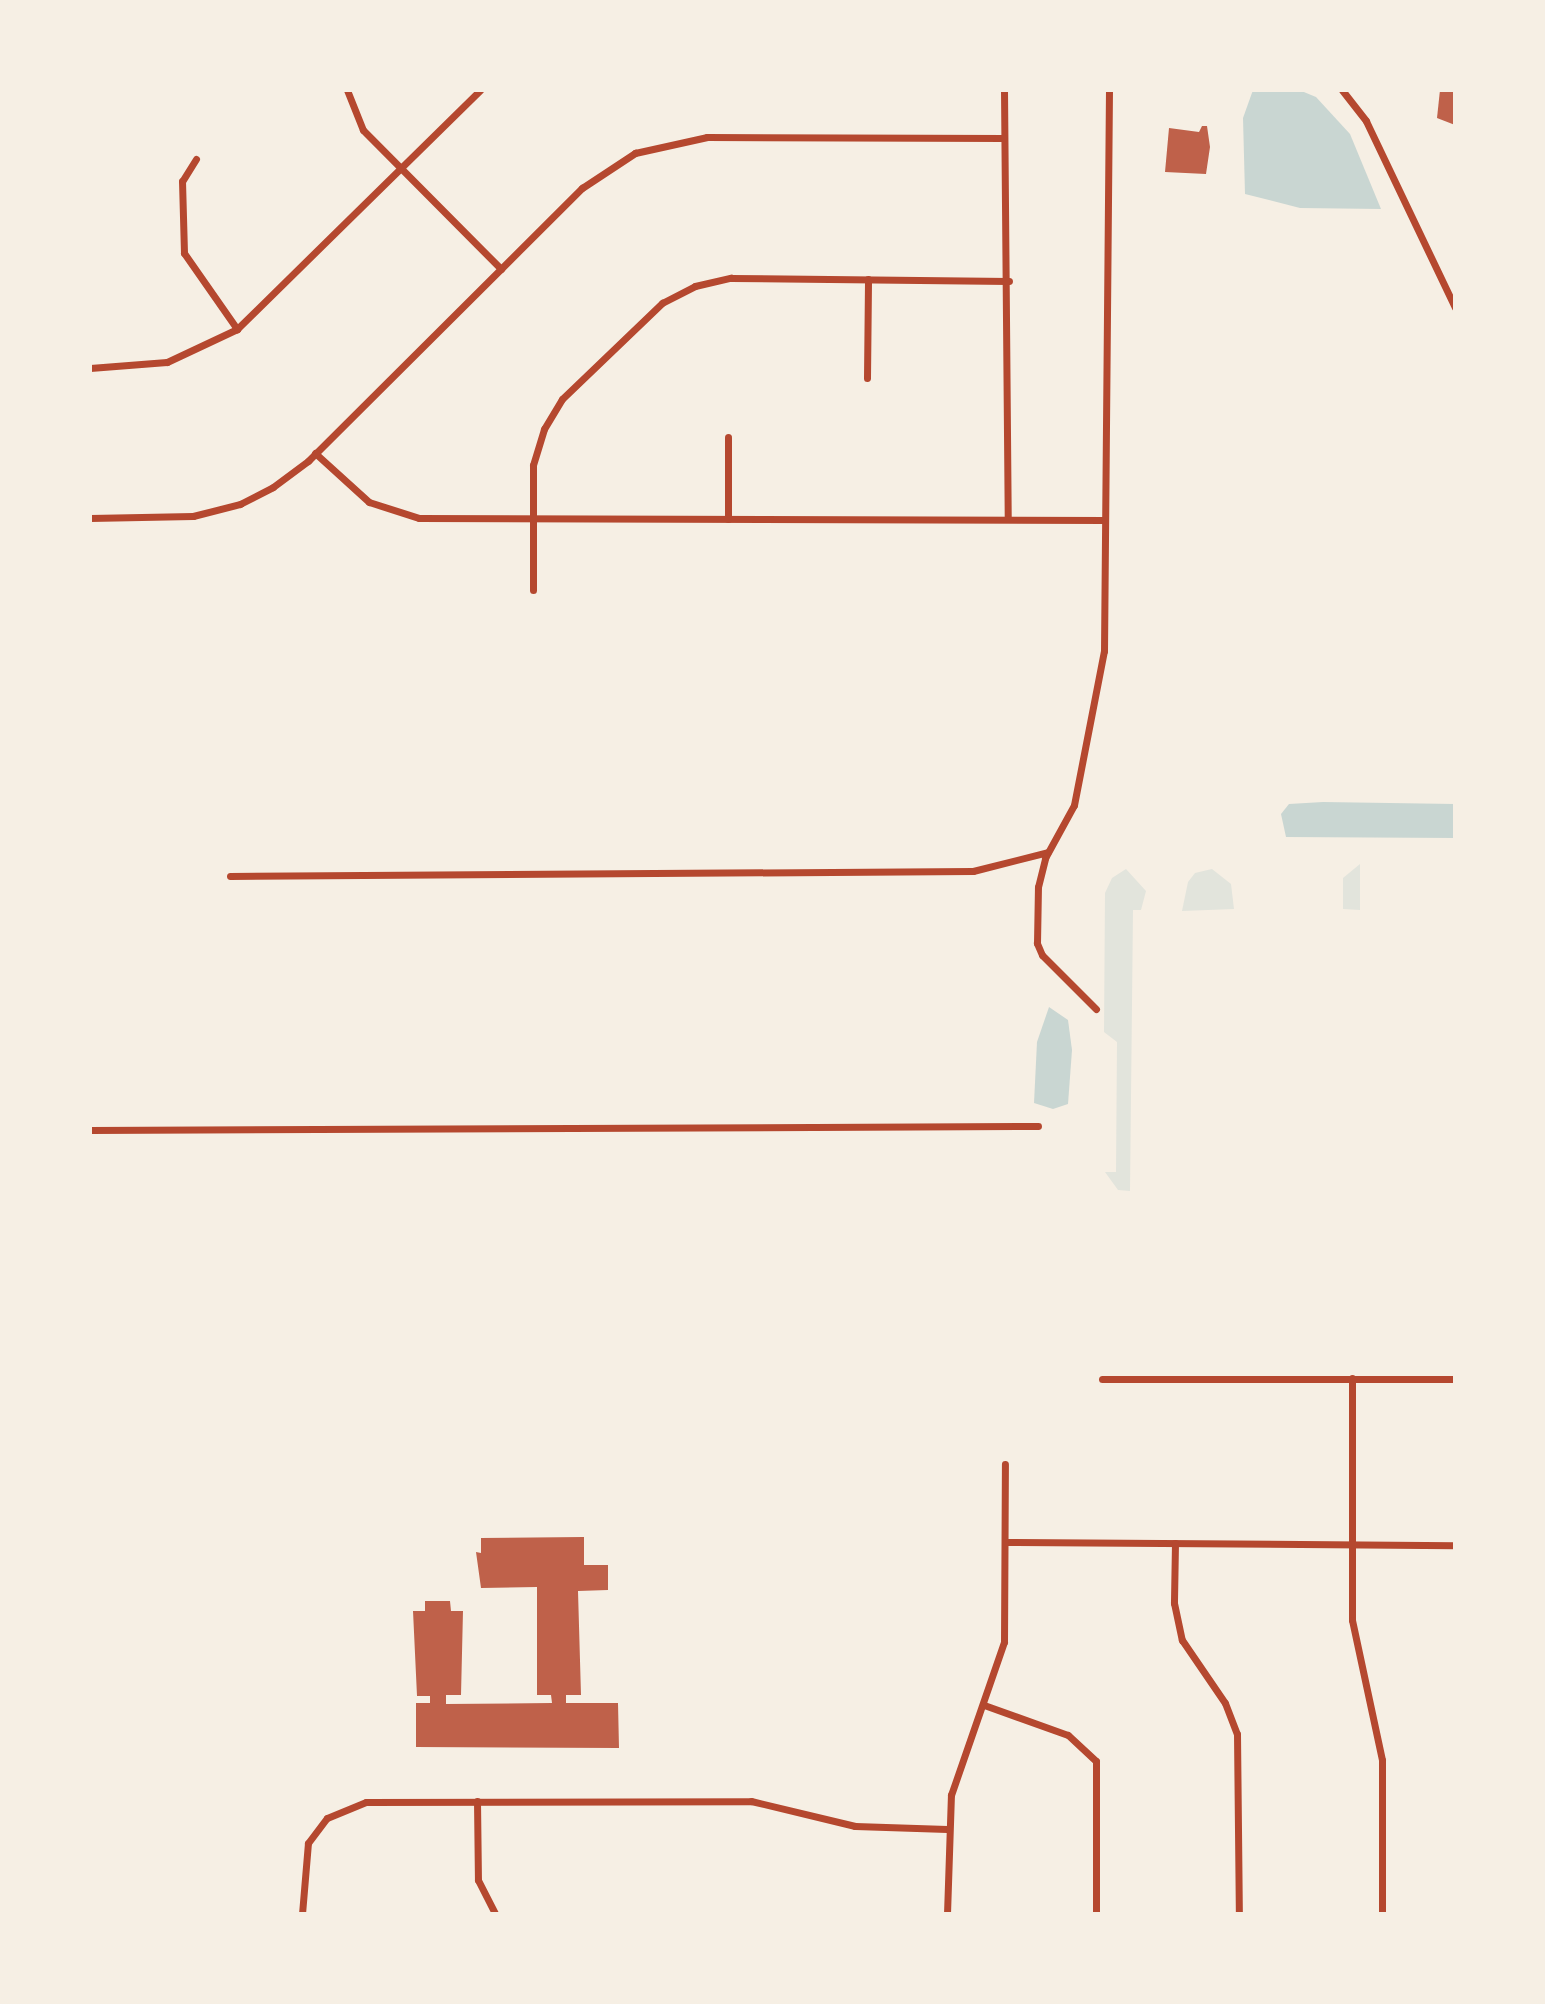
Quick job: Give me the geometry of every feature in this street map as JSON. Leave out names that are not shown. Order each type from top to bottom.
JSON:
[{"type":"street","points":[[347,90],[360,126],[501,269]]},
{"type":"street","points":[[90,368],[167,362],[237,329],[480,90]]},
{"type":"street","points":[[1004,90],[1009,281],[1008,519]]},
{"type":"street","points":[[1096,1009],[1038,946],[1040,874],[1048,852],[1074,805],[1103,661],[1109,90]]},
{"type":"street","points":[[1342,90],[1366,121],[1455,308]]},
{"type":"street","points":[[90,518],[183,517],[224,509],[273,487],[315,453],[603,171],[665,142],[707,137],[1004,138]]},
{"type":"street","points":[[196,159],[182,181],[182,243],[193,271],[237,329]]},
{"type":"street","points":[[533,590],[533,465],[553,411],[662,303],[704,283],[731,278],[1009,281]]},
{"type":"street","points":[[867,378],[868,279]]},
{"type":"street","points":[[728,437],[728,519]]},
{"type":"street","points":[[315,453],[361,496],[393,513],[430,519],[1105,520]]},
{"type":"street","points":[[230,876],[973,871],[1048,852]]},
{"type":"street","points":[[90,1130],[1038,1126]]},
{"type":"street","points":[[1352,1378],[1352,1544],[1357,1658],[1382,1760],[1382,1914]]},
{"type":"street","points":[[1102,1379],[1455,1379]]},
{"type":"street","points":[[947,1914],[947,1829],[954,1784],[1004,1642],[1005,1464]]},
{"type":"street","points":[[1005,1542],[1455,1545]]},
{"type":"street","points":[[1175,1543],[1174,1603],[1182,1640],[1225,1703],[1237,1734],[1239,1914]]},
{"type":"street","points":[[984,1705],[1068,1735],[1096,1761],[1096,1914]]},
{"type":"street","points":[[477,1801],[478,1880],[495,1914]]},
{"type":"street","points":[[302,1914],[302,1863],[313,1834],[327,1818],[355,1804],[751,1801],[855,1826],[947,1829]]},
{"type":"shaded area","points":[[1253,90],[1299,90],[1316,97],[1350,134],[1381,209],[1300,208],[1245,194],[1243,118]]},
{"type":"shaded area","points":[[1289,804],[1455,804],[1455,838],[1286,837],[1281,814]]},
{"type":"shaded area","points":[[1360,864],[1360,910],[1343,909],[1343,878]]},
{"type":"shaded area","points":[[1126,869],[1146,891],[1141,910],[1133,910],[1130,1191],[1118,1190],[1105,1172],[1116,1172],[1117,1042],[1104,1032],[1105,893],[1112,878]]},
{"type":"shaded area","points":[[1212,869],[1231,884],[1234,909],[1182,911],[1188,882],[1195,873]]},
{"type":"shaded area","points":[[1049,1007],[1068,1020],[1072,1050],[1068,1104],[1053,1109],[1034,1103],[1037,1042]]},
{"type":"building","points":[[1440,90],[1455,90],[1455,125],[1437,118]]},
{"type":"building","points":[[1202,126],[1207,126],[1210,147],[1206,174],[1165,172],[1169,128],[1199,132]]},
{"type":"building","points":[[584,1537],[584,1565],[608,1565],[608,1590],[578,1591],[581,1695],[566,1695],[566,1703],[618,1703],[619,1748],[416,1747],[416,1703],[430,1703],[430,1696],[417,1696],[413,1611],[425,1611],[425,1601],[450,1601],[451,1611],[463,1611],[461,1695],[446,1695],[446,1704],[552,1703],[551,1695],[537,1695],[537,1587],[481,1588],[476,1552],[481,1553],[481,1538]]}]
